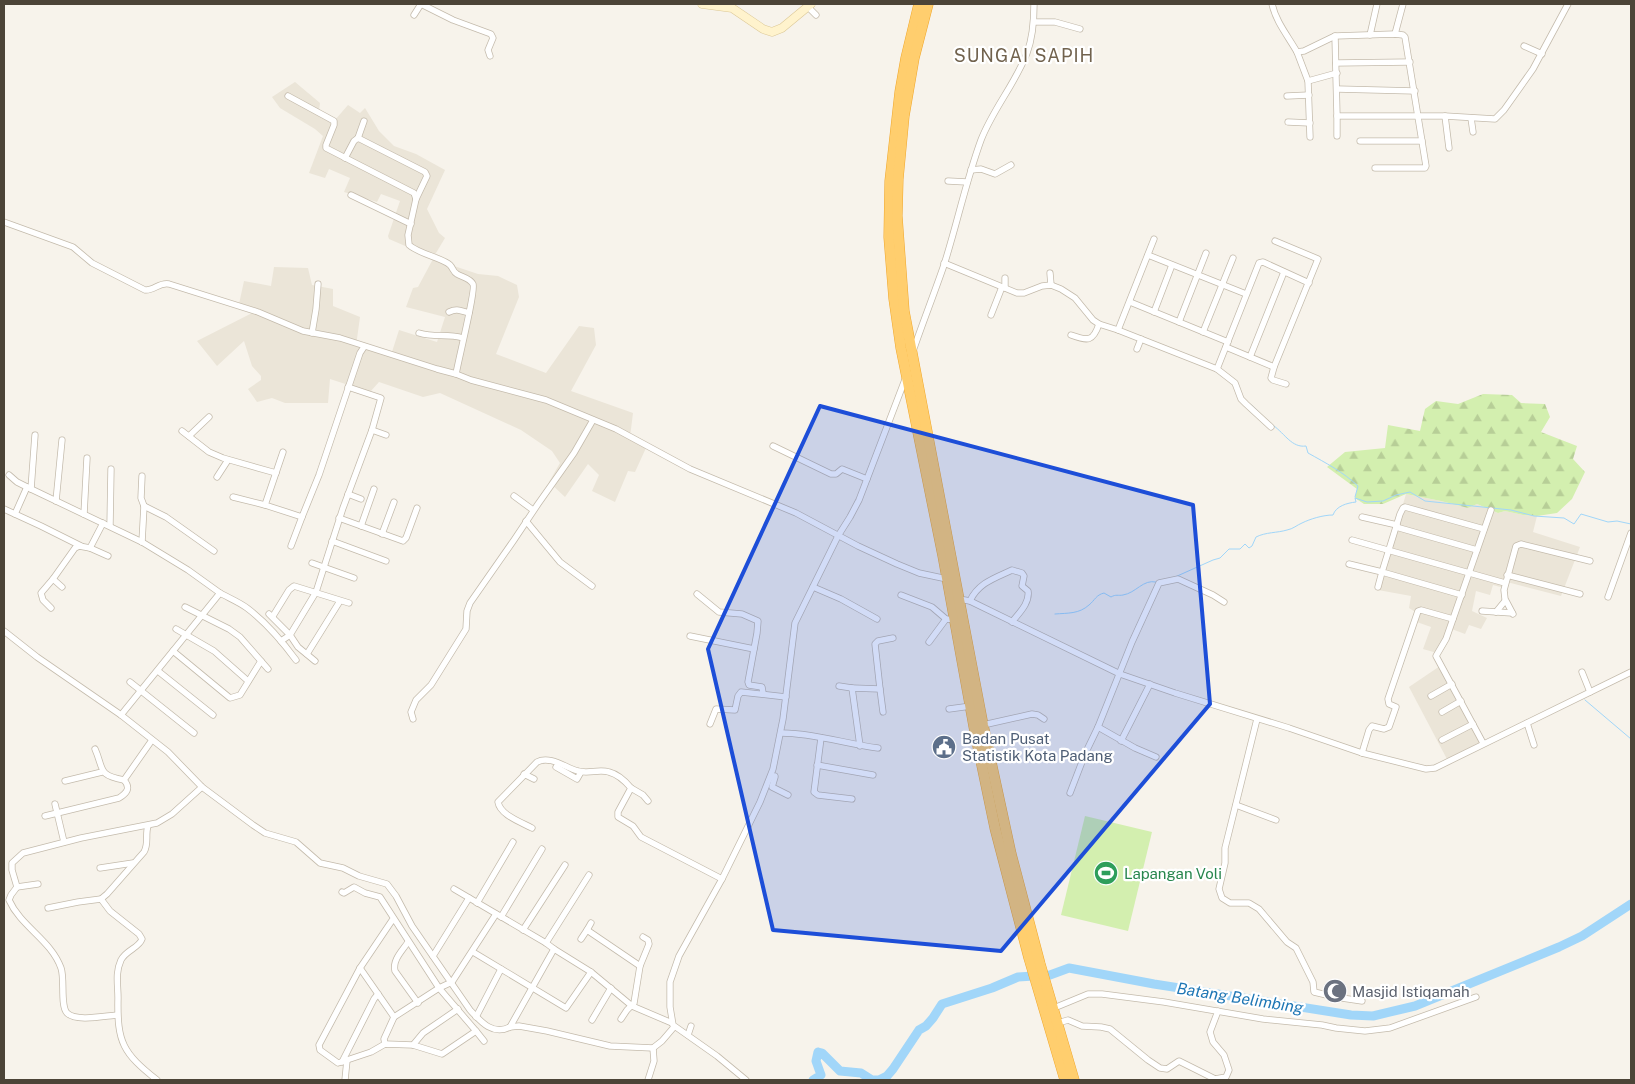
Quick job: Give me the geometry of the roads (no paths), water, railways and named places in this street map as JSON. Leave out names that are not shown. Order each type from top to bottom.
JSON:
[{"type":"highway","points":[[919,4],[906,58],[899,99],[890,181],[889,237],[893,292],[904,338],[911,355],[959,599],[973,695],[971,706],[995,828],[1029,958],[1058,1023],[1074,1080]]},
{"type":"highway","points":[[928,4],[914,58],[904,116],[898,179],[896,216],[907,373],[947,579],[951,620],[983,725],[1011,854],[1050,1005],[1065,1080]]},
{"type":"street","points":[[414,15],[421,4],[454,20],[490,34],[493,38],[488,50],[490,56]]},
{"type":"street","points":[[702,4],[732,8],[763,29],[772,32],[782,28],[809,5],[816,15]]},
{"type":"street","points":[[342,892],[344,893],[354,887],[380,898],[408,942],[445,985],[476,1017],[497,1030],[510,1026],[519,1026],[610,1046],[653,1048],[662,1041],[673,1025],[670,993],[672,973],[679,956],[722,879],[760,802],[776,760],[794,628],[838,536],[855,508],[867,479],[907,373],[911,355],[944,263],[971,170],[986,129],[1027,53],[1034,22],[1034,4]]},
{"type":"street","points":[[1272,4],[1278,21],[1297,52],[1308,81],[1310,137]]},
{"type":"street","points":[[1370,35],[1377,4]]},
{"type":"street","points":[[1395,34],[1403,4]]},
{"type":"street","points":[[1336,116],[1445,116],[1493,120],[1497,118],[1528,76],[1542,54],[1568,4]]},
{"type":"street","points":[[1034,22],[1055,22],[1080,29]]},
{"type":"street","points":[[1297,52],[1304,51],[1335,36],[1395,34],[1405,37],[1427,164],[1425,168],[1375,168]]},
{"type":"street","points":[[1335,36],[1337,136]]},
{"type":"street","points":[[1524,46],[1542,54]]},
{"type":"street","points":[[1336,63],[1410,62]]},
{"type":"street","points":[[1308,81],[1337,73]]},
{"type":"street","points":[[1336,89],[1415,91]]},
{"type":"street","points":[[1287,96],[1309,95]]},
{"type":"street","points":[[288,96],[334,122],[326,148],[414,194],[416,199]]},
{"type":"street","points":[[1445,116],[1449,148]]},
{"type":"street","points":[[1471,118],[1473,132]]},
{"type":"street","points":[[345,158],[354,141],[358,138],[364,121]]},
{"type":"street","points":[[1288,122],[1310,123]]},
{"type":"street","points":[[358,138],[426,173],[416,199],[408,235],[409,245],[449,264],[456,273],[473,283],[472,300],[456,374]]},
{"type":"street","points":[[1360,141],[1422,141]]},
{"type":"street","points":[[971,170],[995,174],[1011,165]]},
{"type":"street","points":[[948,181],[968,182]]},
{"type":"street","points":[[351,195],[411,224]]},
{"type":"street","points":[[4,222],[73,247],[92,263],[148,291],[160,283],[169,284],[245,307],[294,328],[340,338],[471,380],[546,400],[622,432],[690,469],[796,513],[838,536],[919,573],[947,579]]},
{"type":"street","points":[[1118,330],[1154,239]]},
{"type":"street","points":[[1276,241],[1318,258],[1274,367],[1272,379],[1286,384]]},
{"type":"street","points":[[1179,322],[1206,253]]},
{"type":"street","points":[[1148,255],[1246,294]]},
{"type":"street","points":[[1203,332],[1232,258]]},
{"type":"street","points":[[1217,369],[1260,262],[1309,283]]},
{"type":"street","points":[[944,263],[1018,293],[1024,293],[1051,284],[1061,289],[1075,298],[1093,320],[1099,324],[1217,369],[1235,383],[1241,398],[1271,427]]},
{"type":"street","points":[[1154,312],[1172,264]]},
{"type":"street","points":[[1250,357],[1284,272]]},
{"type":"street","points":[[1050,274],[1051,284]]},
{"type":"street","points":[[991,316],[1006,278]]},
{"type":"street","points":[[312,333],[318,284]]},
{"type":"street","points":[[1130,302],[1203,332],[1250,357],[1274,367]]},
{"type":"street","points":[[449,312],[458,309],[469,313]]},
{"type":"street","points":[[1071,335],[1082,339],[1090,339],[1095,335],[1099,324]]},
{"type":"street","points":[[419,333],[436,337],[450,335],[463,338]]},
{"type":"street","points":[[1137,349],[1141,339]]},
{"type":"street","points":[[291,546],[319,475],[348,387],[364,346]]},
{"type":"street","points":[[281,641],[290,635],[316,592],[348,494],[372,430],[381,398],[348,387]]},
{"type":"street","points":[[189,436],[209,417]]},
{"type":"street","points":[[413,719],[411,712],[416,700],[431,685],[466,629],[467,612],[470,603],[578,447],[593,420]]},
{"type":"street","points":[[372,430],[386,435]]},
{"type":"street","points":[[182,431],[209,452],[228,460],[276,473]]},
{"type":"street","points":[[15,514],[29,488],[35,435]]},
{"type":"street","points":[[56,501],[62,440]]},
{"type":"street","points":[[773,446],[827,473],[836,474],[842,468],[867,479]]},
{"type":"street","points":[[265,505],[283,452]]},
{"type":"street","points":[[84,514],[87,458]]},
{"type":"street","points":[[217,476],[228,460]]},
{"type":"street","points":[[110,469],[110,526]]},
{"type":"street","points":[[8,475],[29,488],[142,542],[188,570],[254,614],[281,641],[296,660]]},
{"type":"street","points":[[142,476],[141,498],[144,506],[142,542]]},
{"type":"street","points":[[361,526],[374,490]]},
{"type":"street","points":[[348,494],[361,499]]},
{"type":"street","points":[[514,496],[533,510]]},
{"type":"street","points":[[233,497],[302,517]]},
{"type":"street","points":[[382,534],[394,502]]},
{"type":"street","points":[[144,506],[166,517],[214,551]]},
{"type":"street","points":[[1378,587],[1404,507],[1484,529]]},
{"type":"street","points":[[340,518],[404,541],[417,508]]},
{"type":"street","points":[[4,509],[81,546],[108,556]]},
{"type":"street","points":[[1483,743],[1436,656],[1446,639],[1490,510]]},
{"type":"street","points":[[1362,517],[1477,550]]},
{"type":"street","points":[[526,522],[560,562],[592,586]]},
{"type":"street","points":[[90,548],[102,523]]},
{"type":"street","points":[[1608,597],[1631,532]]},
{"type":"street","points":[[1352,540],[1505,583]]},
{"type":"street","points":[[332,541],[386,561]]},
{"type":"street","points":[[1482,611],[1513,614],[1504,595],[1505,583],[1514,548],[1518,545],[1590,561]]},
{"type":"street","points":[[51,608],[43,600],[41,593],[75,548],[81,546]]},
{"type":"street","points":[[312,563],[354,578]]},
{"type":"street","points":[[1350,564],[1462,595]]},
{"type":"street","points":[[970,601],[976,591],[989,581],[1012,570],[1022,574],[1024,576],[1022,586],[1028,591],[1029,598],[1012,622]]},
{"type":"street","points":[[1507,575],[1580,594]]},
{"type":"street","points":[[53,579],[62,587]]},
{"type":"street","points":[[1070,793],[1158,583],[1178,579],[1224,602]]},
{"type":"street","points":[[315,661],[298,647],[290,635],[271,615],[292,587],[297,585],[340,601],[349,602]]},
{"type":"street","points":[[813,587],[841,599],[877,620]]},
{"type":"street","points":[[121,715],[220,593]]},
{"type":"street","points":[[697,594],[719,612],[742,614],[758,621],[748,682],[749,685],[762,687],[763,693]]},
{"type":"street","points":[[901,595],[932,607],[951,620],[929,642]]},
{"type":"street","points":[[959,599],[970,601],[1120,674],[1362,753],[1430,769],[1631,672]]},
{"type":"street","points":[[1496,612],[1505,600]]},
{"type":"street","points":[[307,654],[340,601]]},
{"type":"street","points":[[185,607],[229,629],[240,637],[268,669]]},
{"type":"street","points":[[1362,753],[1372,726],[1384,729],[1389,727],[1396,707],[1389,704],[1388,699],[1418,611],[1421,610],[1453,619]]},
{"type":"street","points":[[176,629],[214,651],[248,681]]},
{"type":"street","points":[[4,631],[37,657],[121,715],[168,752],[202,786],[253,825],[266,833],[296,842],[320,863],[343,868],[359,876],[387,884],[396,896],[412,926],[433,956],[445,985],[458,1009],[484,1040]]},
{"type":"street","points":[[690,636],[754,649]]},
{"type":"street","points":[[883,712],[875,644],[878,641],[894,638]]},
{"type":"street","points":[[173,651],[230,698],[240,694],[261,661]]},
{"type":"street","points":[[158,671],[213,715]]},
{"type":"street","points":[[1582,672],[1590,692]]},
{"type":"street","points":[[130,682],[194,733]]},
{"type":"street","points":[[1122,741],[1150,684]]},
{"type":"street","points":[[1431,696],[1452,684]]},
{"type":"street","points":[[840,686],[880,689]]},
{"type":"street","points":[[852,688],[860,746]]},
{"type":"street","points":[[710,724],[716,709],[736,709],[738,696],[741,692],[786,696]]},
{"type":"street","points":[[1442,712],[1461,701]]},
{"type":"street","points":[[949,709],[971,706]]},
{"type":"street","points":[[983,725],[1032,714],[1038,714],[1044,720]]},
{"type":"street","points":[[1258,719],[1225,848],[1225,863],[1220,884],[1222,898],[1230,903],[1249,903],[1259,910],[1287,942],[1296,948],[1313,982],[1314,992],[1362,1002]]},
{"type":"street","points":[[1527,723],[1534,745]]},
{"type":"street","points":[[1442,740],[1473,724]]},
{"type":"street","points":[[1098,727],[1156,757]]},
{"type":"street","points":[[781,733],[796,733],[878,748]]},
{"type":"street","points":[[821,738],[814,790],[816,794],[852,800]]},
{"type":"street","points":[[124,780],[152,740]]},
{"type":"street","points":[[45,816],[119,798],[126,792],[128,785],[124,780],[110,777],[102,772],[95,749]]},
{"type":"street","points":[[532,828],[503,812],[498,805],[500,800],[524,774],[537,762],[544,759],[581,772],[608,772],[643,795],[648,801]]},
{"type":"street","points":[[817,765],[873,774]]},
{"type":"street","points":[[556,767],[577,778],[581,772]]},
{"type":"street","points":[[65,781],[102,772]]},
{"type":"street","points":[[524,774],[534,779]]},
{"type":"street","points":[[770,777],[775,777],[772,787],[788,795]]},
{"type":"street","points":[[17,887],[12,870],[14,860],[23,853],[64,842],[157,823],[172,814],[202,786]]},
{"type":"street","points":[[631,788],[618,812],[618,816],[633,826],[641,837],[722,879]]},
{"type":"street","points":[[55,804],[64,842]]},
{"type":"street","points":[[1236,805],[1276,820]]},
{"type":"street","points":[[48,908],[101,899],[108,894],[146,849],[146,831],[148,826]]},
{"type":"street","points":[[477,903],[513,842]]},
{"type":"street","points":[[384,1044],[384,1039],[394,1017],[445,985],[472,952],[542,849]]},
{"type":"street","points":[[100,868],[133,863]]},
{"type":"street","points":[[523,930],[565,865]]},
{"type":"street","points":[[546,943],[589,875]]},
{"type":"street","points":[[38,884],[17,887],[10,900],[19,917],[53,952],[58,960],[64,978],[64,1008],[67,1013],[79,1018],[117,1015]]},
{"type":"street","points":[[454,890],[546,943],[591,972],[632,1006],[673,1025],[717,1056],[746,1080]]},
{"type":"street","points":[[433,956],[469,898]]},
{"type":"street","points":[[101,899],[110,911],[139,934],[142,939],[140,943],[122,957],[119,964],[116,979],[117,1015],[121,1041],[129,1055],[141,1068],[157,1080]]},
{"type":"street","points":[[393,919],[360,968],[319,1045],[320,1050],[338,1063],[371,1052],[384,1044],[413,1045],[442,1054],[476,1031]]},
{"type":"street","points":[[581,939],[591,923]]},
{"type":"street","points":[[587,930],[640,966]]},
{"type":"street","points":[[621,1020],[635,1000],[640,966],[649,944],[648,940],[644,937]]},
{"type":"street","points":[[408,942],[394,966],[395,971],[418,1003]]},
{"type":"street","points":[[510,1026],[554,949]]},
{"type":"street","points":[[472,952],[566,1008],[591,972]]},
{"type":"street","points":[[360,968],[394,1017]]},
{"type":"street","points":[[476,1017],[501,969]]},
{"type":"street","points":[[592,1020],[611,988]]},
{"type":"street","points":[[345,1080],[344,1061],[378,994]]},
{"type":"street","points":[[1050,1005],[1088,994],[1102,994],[1164,1002],[1263,1020],[1365,1031],[1390,1028],[1476,997]]},
{"type":"street","points":[[413,1045],[423,1033],[458,1009]]},
{"type":"street","points":[[1058,1023],[1068,1020],[1082,1026],[1106,1028],[1160,1068],[1167,1069],[1179,1061],[1216,1079],[1222,1079],[1226,1077],[1229,1070],[1224,1056],[1213,1042],[1210,1032],[1218,1012]]},
{"type":"street","points":[[688,1035],[691,1026]]},
{"type":"street","points":[[648,1080],[654,1061],[653,1048]]},
{"type":"waterway","points":[[1250,404],[1257,410]]},
{"type":"waterway","points":[[1274,426],[1293,443],[1306,446],[1308,453],[1334,468],[1358,486],[1355,497]]},
{"type":"waterway","points":[[1175,577],[1220,558],[1229,549],[1240,549],[1245,544],[1249,548],[1256,537],[1260,535],[1279,532],[1313,519],[1333,515],[1339,507],[1356,502],[1355,498],[1367,502],[1383,501],[1396,495],[1410,492],[1425,501],[1511,510],[1534,516],[1564,518],[1574,524],[1581,514],[1608,522],[1617,521],[1631,524]]},
{"type":"waterway","points":[[1055,614],[1081,610],[1089,605],[1097,596],[1104,593],[1111,597],[1128,594],[1147,582],[1156,582]]},
{"type":"waterway","points":[[1585,700],[1631,739]]},
{"type":"waterway","name":"Batang Belimbing","points":[[813,1080],[821,1075],[816,1061],[818,1052],[822,1053],[840,1071],[861,1073],[872,1080],[879,1080],[887,1076],[919,1030],[926,1026],[942,1004],[992,988],[1018,977],[1050,975],[1069,968],[1154,984],[1351,1015],[1373,1016],[1415,1006],[1559,947],[1582,936],[1631,904]]},
{"type":"place","name":"Badan Pusat Statistik Kota Padang","points":[[944,747]]},
{"type":"place","name":"Lapangan Voli","points":[[1106,873]]},
{"type":"place","name":"Masjid Istiqamah","points":[[1335,991]]},
{"type":"district","name":"SUNGAI SAPIH","points":[[1024,55]]}]
